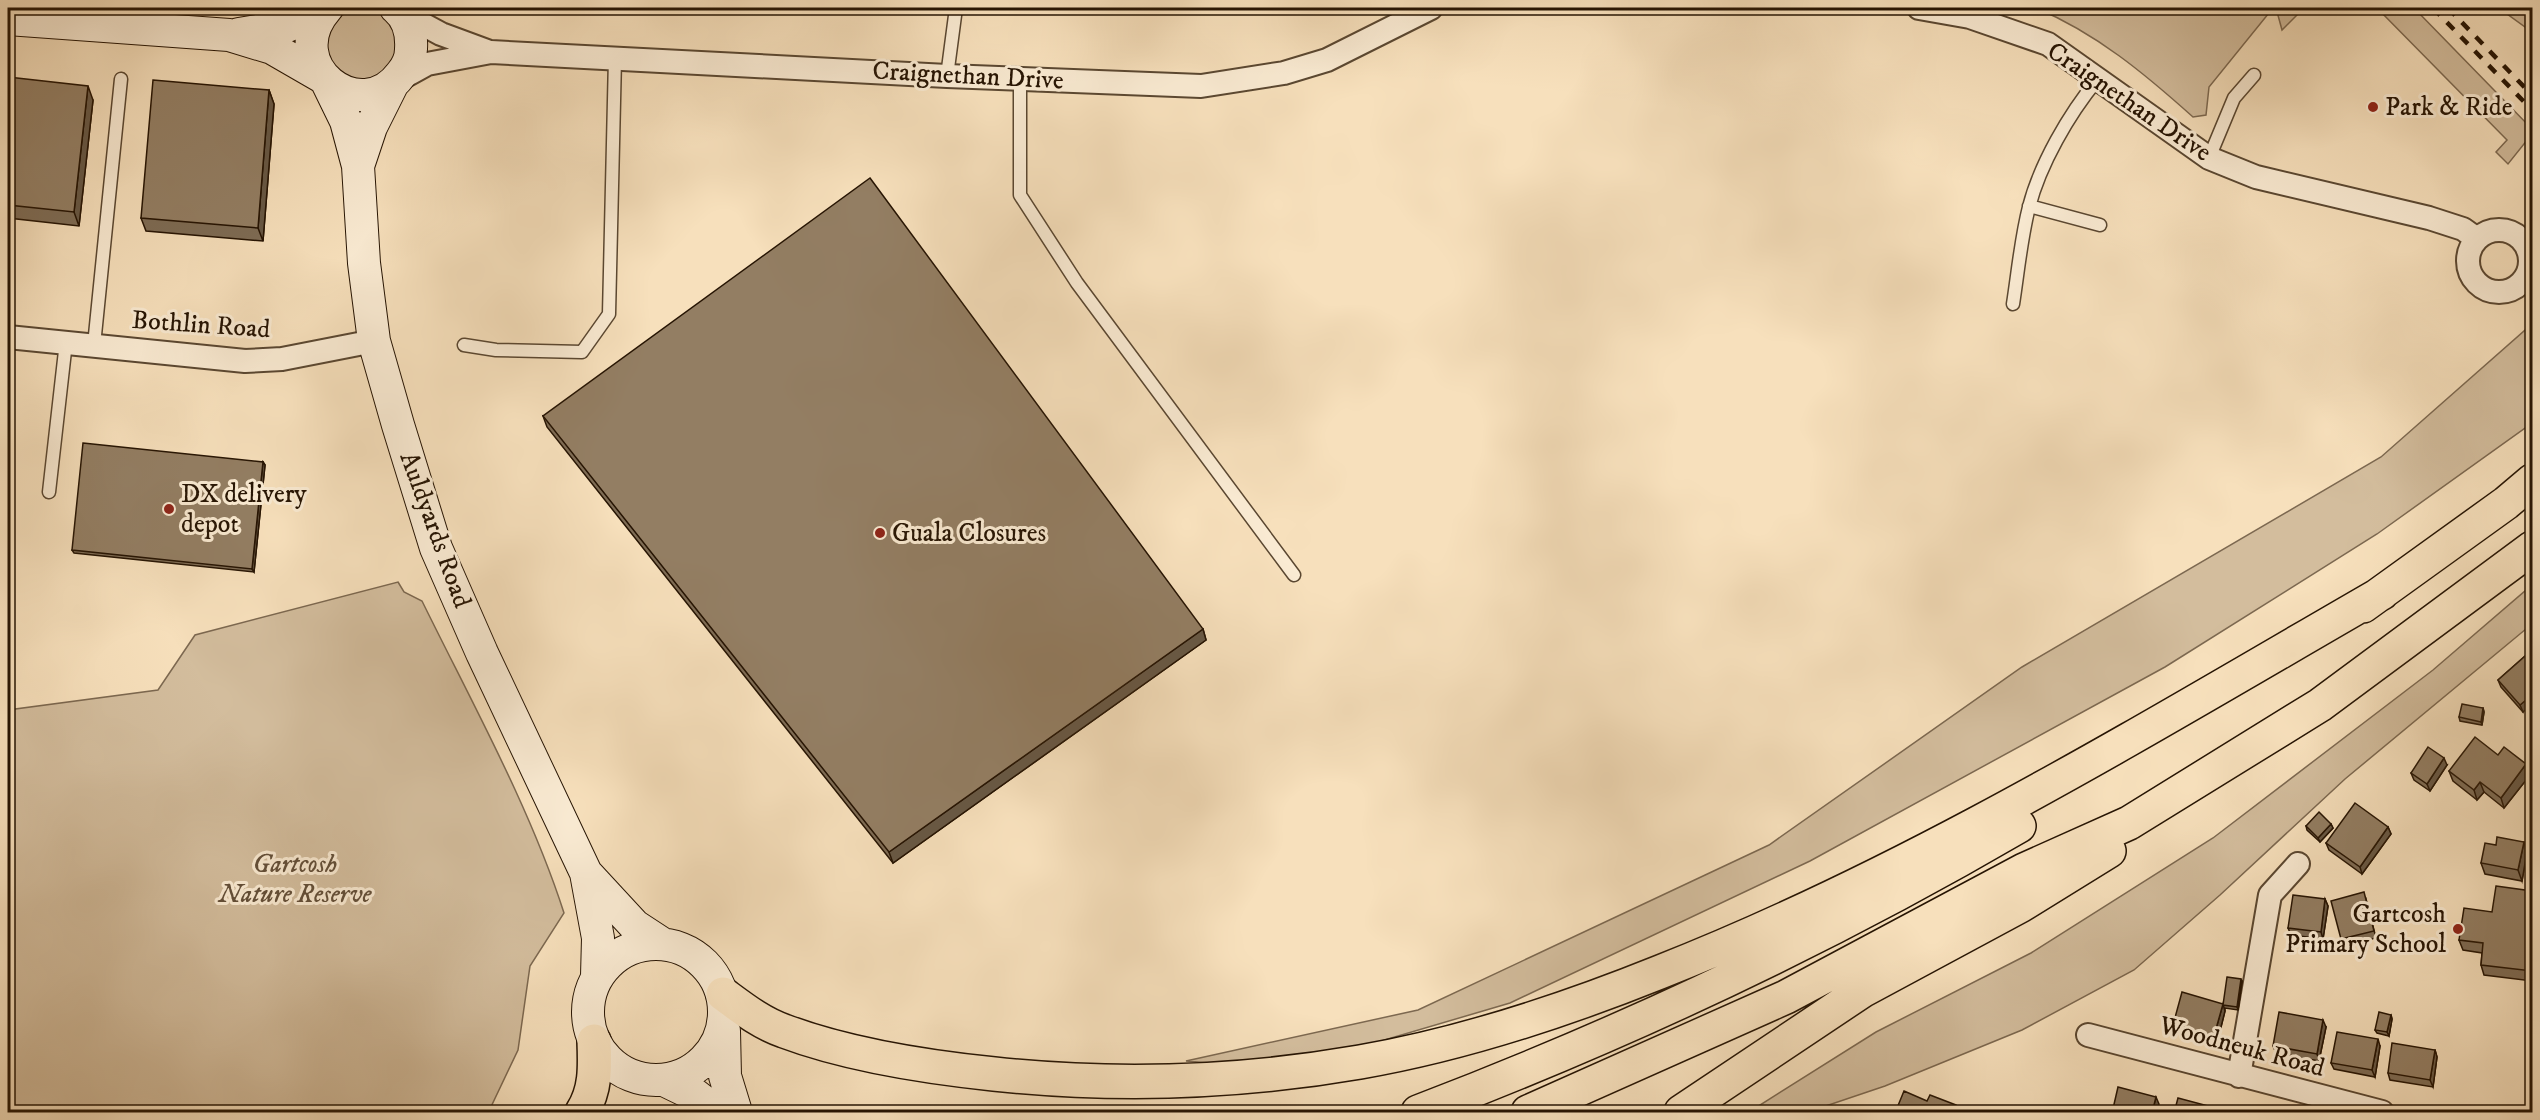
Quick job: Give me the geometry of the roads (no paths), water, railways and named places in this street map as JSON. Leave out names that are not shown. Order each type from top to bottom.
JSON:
[{"type":"highway","points":[[1418,1113],[1510,1077],[1783,954],[1991,843],[2170,737],[2382,593],[2532,482]]},
{"type":"highway","points":[[1681,1113],[1862,991],[2020,906],[2239,768],[2532,548]]},
{"type":"highway","points":[[723,994],[752,1015],[781,1030],[823,1043],[915,1063],[972,1072],[1090,1082],[1198,1080],[1310,1070],[1363,1062],[1480,1035],[1590,1000],[1739,941],[1804,912],[1983,822],[2382,593]]},
{"type":"highway","points":[[1528,1113],[1786,997],[2024,870],[2129,823],[2320,705]]},
{"type":"highway","points":[[582,1113],[592,1090],[595,1069],[594,1041]]},
{"type":"street","points":[[230,35],[287,26],[326,8]]},
{"type":"street","name":"Auldyards Road","points":[[326,8],[318,18],[312,33],[311,49],[315,64],[346,121],[358,166],[364,263],[375,341],[436,548],[482,654],[586,873],[598,938],[597,976]]},
{"type":"street","name":"Craignethan Drive","points":[[395,82],[427,64],[491,52],[947,76],[1201,86],[1284,73],[1326,60],[1431,8]]},
{"type":"street","name":"Craignethan Drive","points":[[1918,8],[1970,17],[2048,44],[2209,158],[2256,177],[2429,218],[2463,229],[2477,239]]},
{"type":"street","name":"Auldyards Road","points":[[358,166],[371,126],[395,82],[406,68],[411,47],[409,26],[399,10]]},
{"type":"street","name":"Craignethan Drive","points":[[399,10],[441,34],[491,52]]},
{"type":"street","points":[[8,19],[230,35],[272,48],[337,88],[351,94],[379,92],[395,82]]},
{"type":"street","name":"Bothlin Road","points":[[8,337],[244,361],[264,361],[375,341]]},
{"type":"street","points":[[2239,1076],[2270,895],[2298,864]]},
{"type":"street","name":"Auldyards Road","points":[[586,873],[635,926],[661,943]]},
{"type":"street","points":[[724,1027],[718,1043],[696,1068],[680,1076],[664,1080],[642,1079],[622,1072],[606,1059],[594,1041],[589,1025],[588,1008],[591,991],[597,976],[609,961],[624,951],[642,944],[661,943],[682,948],[700,959],[714,975],[723,994],[725,1011],[725,1076],[736,1113]]},
{"type":"street","name":"Woodneuk Road","points":[[2088,1035],[2382,1113]]},
{"type":"street","points":[[664,1080],[695,1095],[717,1113]]},
{"type":"lane","points":[[947,76],[956,8]]},
{"type":"lane","points":[[464,345],[496,350],[582,352],[609,314],[615,58]]},
{"type":"lane","points":[[2209,158],[2234,98],[2254,75]]},
{"type":"lane","name":"Bothlin Road","points":[[94,345],[122,79]]},
{"type":"lane","points":[[1020,79],[1020,195],[1077,283],[1294,574]]},
{"type":"lane","points":[[2013,304],[2029,206],[2062,129],[2080,100],[2097,80]]},
{"type":"lane","points":[[2029,206],[2100,225]]},
{"type":"lane","points":[[49,492],[66,342]]},
{"type":"railway","points":[[2433,8],[2532,110]]},
{"type":"railway","points":[[2448,8],[2532,95]]},
{"type":"place","name":"Park & Ride","points":[[2373,107]]},
{"type":"place","name":"DX delivery depot","points":[[169,509]]},
{"type":"place","name":"Guala Closures","points":[[880,533]]},
{"type":"place","name":"Gartcosh Primary School","points":[[2458,929]]},
{"type":"park label","name":"Gartcosh Nature Reserve","points":[[295,879]]}]
